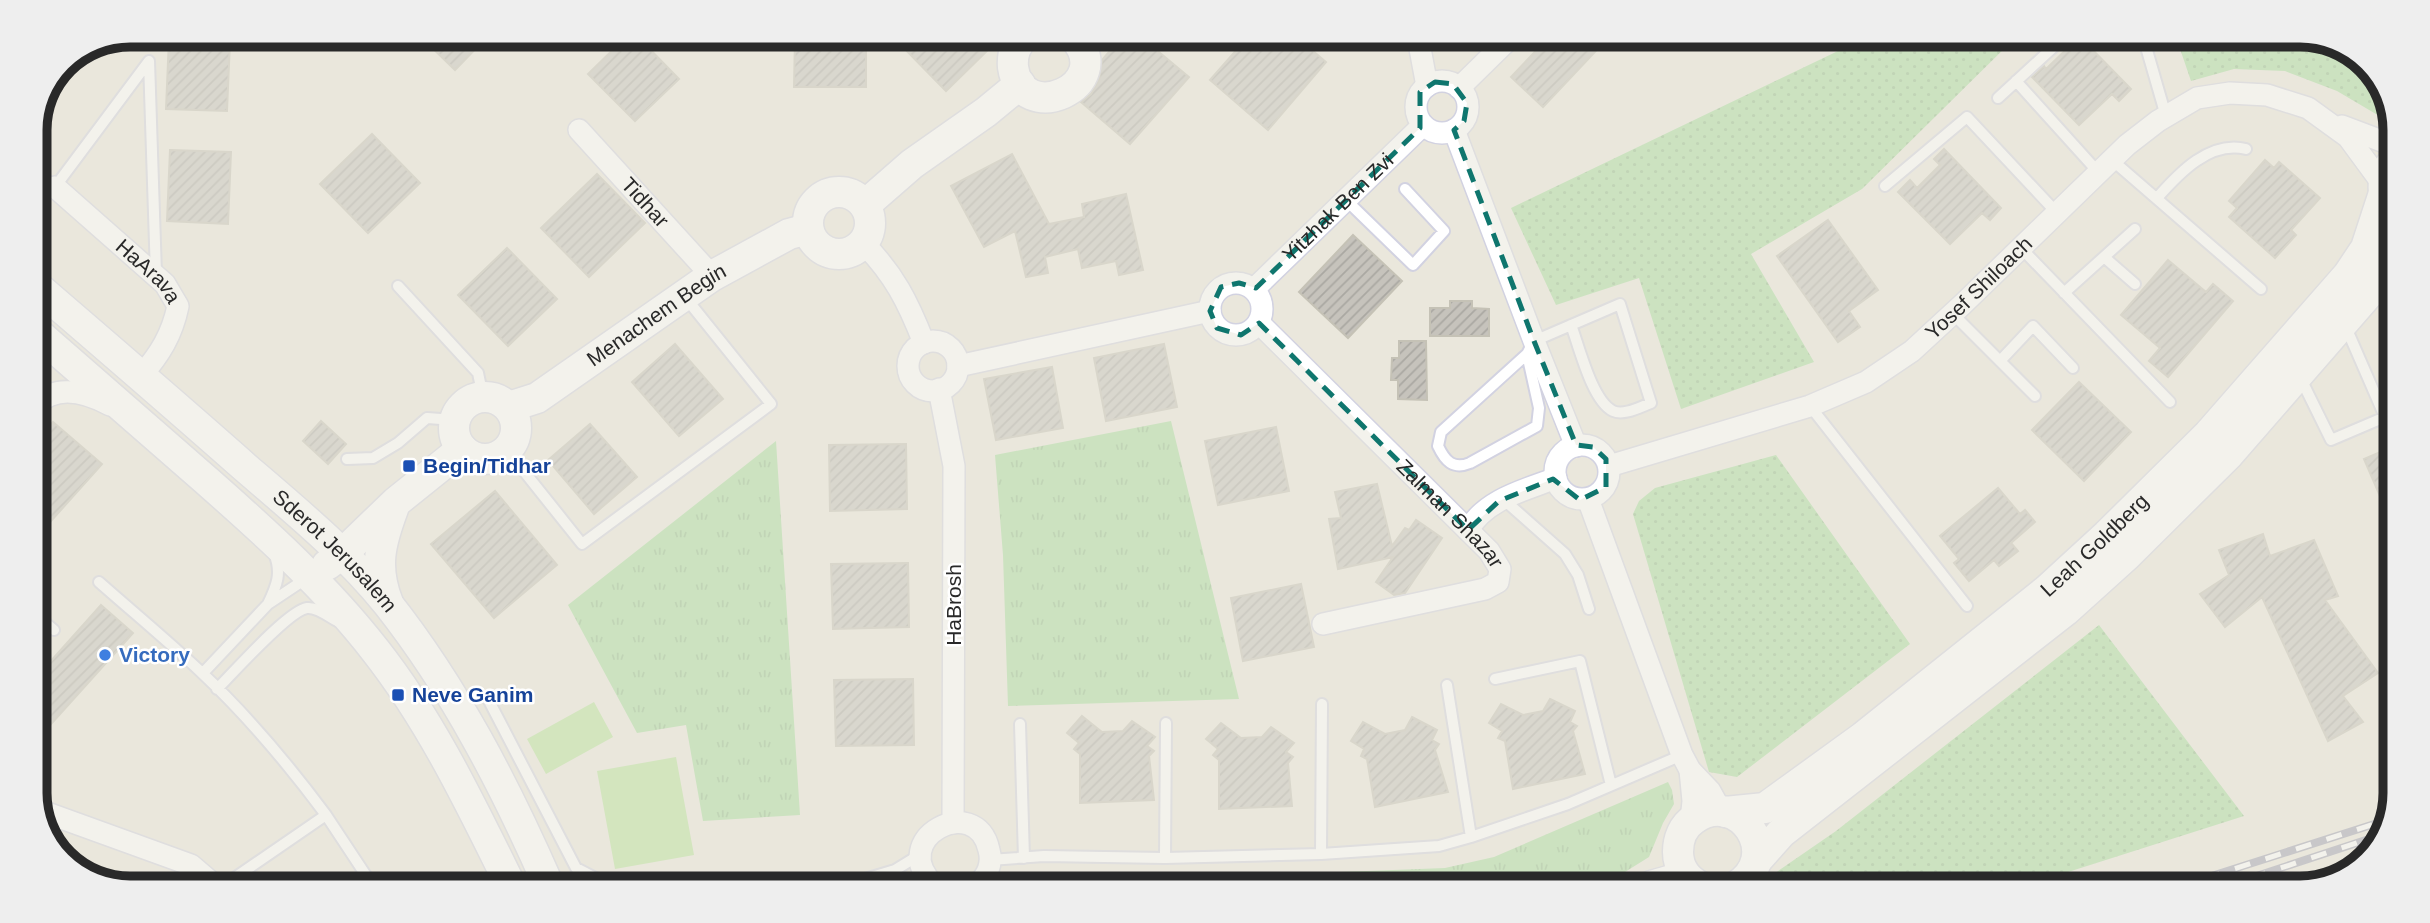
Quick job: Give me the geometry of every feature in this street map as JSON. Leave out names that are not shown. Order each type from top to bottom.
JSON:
[{"type":"street","points":[[1016,47],[1014,73],[1020,84],[1032,94],[1044,98],[1068,93],[1077,85],[1085,62],[1081,47]]},
{"type":"street","points":[[1420,47],[1427,86]]},
{"type":"street","points":[[1459,88],[1501,47]]},
{"type":"street","points":[[1444,81],[1459,88],[1467,103],[1464,121],[1454,130],[1437,133],[1423,125],[1418,118],[1417,100],[1427,86],[1444,81]]},
{"type":"street","points":[[865,205],[912,164],[986,112],[1020,84]]},
{"type":"street","name":"Yosef Shiloach","points":[[1609,466],[1810,406],[1866,382],[1912,351],[1953,314],[2127,145],[2166,116],[2197,98],[2230,93],[2267,95],[2307,108],[2321,116]]},
{"type":"street","points":[[2321,116],[2383,142]]},
{"type":"street","points":[[2321,116],[2348,137],[2383,191]]},
{"type":"street","name":"Yitzhak Ben Zvi","points":[[1254,289],[1423,125]]},
{"type":"street","name":"Tidhar","points":[[579,130],[712,276]]},
{"type":"street","points":[[1454,130],[1530,348],[1576,446]]},
{"type":"street","name":"HaArava","points":[[55,187],[164,284],[177,306],[173,328],[160,353],[141,376]]},
{"type":"street","points":[[848,192],[858,197],[865,205],[870,226],[863,243],[852,251],[830,253],[812,240],[808,229],[811,208],[826,194],[848,192]]},
{"type":"street","name":"Leah Goldberg","points":[[1691,821],[1710,812],[1765,808],[1924,689],[2047,590],[2208,435],[2348,275],[2365,248],[2383,206]]},
{"type":"street","name":"Menachem Begin","points":[[496,402],[537,398],[683,294],[789,234],[808,229]]},
{"type":"street","points":[[863,243],[888,269],[901,290],[924,343]]},
{"type":"street","name":"Leah Goldberg","points":[[1747,876],[1780,833],[2065,611],[2126,556],[2229,454],[2344,323],[2383,273]]},
{"type":"street","points":[[1239,283],[1254,289],[1263,305],[1259,323],[1250,332],[1232,335],[1217,328],[1210,311],[1211,302],[1221,287],[1239,283]]},
{"type":"street","name":"Sderot Jerusalem","points":[[47,295],[296,512],[342,554],[388,603],[470,726],[546,876]]},
{"type":"street","points":[[958,366],[1210,311]]},
{"type":"street","name":"Zalman Shazar","points":[[1259,323],[1468,530],[1498,563],[1501,573],[1495,584],[1485,589],[1323,624]]},
{"type":"street","name":"Sderot Jerusalem","points":[[47,341],[264,531],[374,648],[434,738],[506,876]]},
{"type":"street","points":[[936,341],[951,349],[958,366],[952,382],[939,389],[925,390],[917,385],[910,375],[909,358],[913,351],[924,343],[936,341]]},
{"type":"street","name":"HaBrosh","points":[[939,389],[954,466],[953,822]]},
{"type":"street","points":[[47,397],[57,393],[80,393],[109,404],[158,438]]},
{"type":"street","points":[[496,402],[514,415],[516,434],[508,450],[489,459],[479,459],[462,449],[454,430],[455,420],[465,404],[496,402]]},
{"type":"street","points":[[1585,445],[1597,449],[1606,458],[1609,466],[1606,487],[1600,494],[1588,499],[1580,500],[1568,496],[1556,478],[1555,470],[1559,458],[1565,451],[1576,446],[1585,445]]},
{"type":"street","points":[[309,576],[342,554],[389,509],[462,449]]},
{"type":"street","points":[[1468,530],[1480,515],[1503,499],[1556,478]]},
{"type":"street","points":[[1588,499],[1686,763],[1693,800],[1691,821],[1685,828],[1678,847],[1681,867],[1689,876]]},
{"type":"street","points":[[296,512],[309,519],[330,524],[368,521],[389,509]]},
{"type":"street","points":[[388,603],[382,588],[379,557],[389,509]]},
{"type":"street","points":[[1686,763],[1723,811],[1737,816],[1747,824],[1758,847],[1757,860]]},
{"type":"street","points":[[50,814],[191,865],[204,876]]},
{"type":"street","points":[[927,876],[923,870],[923,844],[929,834],[938,827],[953,822],[969,825],[978,831],[988,845],[990,860],[985,876]]},
{"type":"lane","points":[[1998,97],[2053,47]]},
{"type":"lane","points":[[2146,47],[2166,116]]},
{"type":"lane","points":[[55,187],[149,61],[156,277]]},
{"type":"lane","points":[[2016,81],[2106,166],[2157,198],[2261,289]]},
{"type":"lane","points":[[1885,186],[1967,117],[2057,213]]},
{"type":"lane","points":[[2157,198],[2181,171],[2204,156],[2234,146],[2246,149]]},
{"type":"lane","points":[[1346,200],[1413,265],[1444,231],[1405,189]]},
{"type":"lane","points":[[2064,293],[2135,229]]},
{"type":"lane","points":[[2021,248],[2170,402]]},
{"type":"lane","points":[[2104,257],[2135,284]]},
{"type":"lane","points":[[398,286],[478,373],[496,402]]},
{"type":"lane","points":[[508,450],[582,544],[771,404],[683,294]]},
{"type":"lane","points":[[1530,348],[1539,408],[1537,426],[1467,464],[1452,464],[1438,446],[1441,432],[1530,348],[1571,325],[1620,304],[1651,403],[1623,412],[1613,411],[1605,405],[1596,393],[1571,325]]},
{"type":"lane","points":[[1953,314],[2035,396]]},
{"type":"lane","points":[[2344,323],[2383,412]]},
{"type":"lane","points":[[2000,361],[2033,326],[2073,368]]},
{"type":"lane","points":[[2299,375],[2331,440],[2383,418]]},
{"type":"lane","points":[[1810,406],[1967,606]]},
{"type":"lane","points":[[347,459],[373,458],[398,443],[427,418],[455,420]]},
{"type":"lane","points":[[1503,499],[1565,554],[1578,575],[1589,609]]},
{"type":"lane","points":[[264,531],[279,568],[278,582],[268,604]]},
{"type":"lane","points":[[203,673],[268,604],[309,576]]},
{"type":"lane","points":[[99,582],[203,673],[280,755],[326,815],[366,876]]},
{"type":"lane","points":[[217,689],[280,626],[305,608],[326,614],[374,648]]},
{"type":"lane","points":[[47,624],[54,630]]},
{"type":"lane","points":[[1494,680],[1580,661],[1611,785]]},
{"type":"lane","points":[[1447,685],[1471,837]]},
{"type":"lane","points":[[487,698],[576,868],[592,876]]},
{"type":"lane","points":[[1321,854],[1322,704]]},
{"type":"lane","points":[[1165,858],[1166,723]]},
{"type":"lane","points":[[1020,724],[1024,858]]},
{"type":"lane","points":[[990,860],[1321,854],[1439,846],[1568,804],[1611,785],[1686,763]]},
{"type":"lane","points":[[237,876],[326,815]]},
{"type":"lane","points":[[875,876],[895,870],[921,854]]},
{"type":"highlighted area","points":[[1435,82],[1453,84],[1467,103],[1464,121],[1454,130],[1534,341],[1576,445],[1593,447],[1606,459],[1606,487],[1580,500],[1553,479],[1499,501],[1468,530],[1259,323],[1241,335],[1217,328],[1210,311],[1221,287],[1239,283],[1256,288],[1420,128],[1420,92]]},
{"type":"green space","points":[[1846,47],[2006,47],[1862,189],[1751,254],[1814,362],[1681,409],[1639,278],[1556,305],[1511,208]]},
{"type":"green space","points":[[2179,47],[2311,48],[2327,52],[2350,64],[2372,89],[2382,117],[2337,91],[2285,71],[2234,69],[2191,81]]},
{"type":"green space","points":[[1171,421],[1239,699],[1008,706],[1003,555],[995,455]]},
{"type":"green space","points":[[776,441],[800,815],[703,821],[686,725],[637,733],[568,605]]},
{"type":"green space","points":[[1776,455],[1910,644],[1737,777],[1709,772],[1633,514],[1639,501],[1655,488]]},
{"type":"green space","points":[[2099,625],[2244,816],[2056,876],[1771,876],[1836,831]]},
{"type":"green space","points":[[594,702],[613,737],[546,774],[527,739]]},
{"type":"green space","points":[[676,757],[694,855],[615,869],[597,771]]},
{"type":"green space","points":[[1668,782],[1672,790],[1674,804],[1649,857],[1625,872],[1606,876],[1239,876],[1445,868],[1494,857]]},
{"type":"building","points":[[169,47],[230,47],[227,111],[166,109]]},
{"type":"building","points":[[431,47],[477,47],[455,70]]},
{"type":"building","points":[[616,47],[648,47],[679,79],[635,121],[588,74]]},
{"type":"building","points":[[795,47],[866,47],[866,87],[794,87]]},
{"type":"building","points":[[903,47],[991,47],[946,91]]},
{"type":"building","points":[[1113,47],[1153,47],[1189,77],[1130,144],[1081,102],[1091,94],[1099,80],[1102,60]]},
{"type":"building","points":[[1239,47],[1308,47],[1326,62],[1268,130],[1210,80]]},
{"type":"building","points":[[1539,47],[1600,47],[1543,107],[1511,77]]},
{"type":"building","points":[[2069,47],[2090,47],[2131,89],[2119,101],[2112,94],[2079,125],[2032,77],[2044,66],[2046,69]]},
{"type":"building","points":[[372,134],[420,183],[368,233],[320,184]]},
{"type":"building","points":[[1944,149],[2001,208],[1990,220],[1982,213],[1950,244],[1898,192],[1910,180],[1917,188],[1940,165],[1934,159]]},
{"type":"building","points":[[170,150],[231,152],[228,224],[167,221]]},
{"type":"building","points":[[1012,154],[1049,224],[1084,217],[1082,204],[1126,194],[1143,270],[1119,275],[1116,261],[1082,268],[1078,249],[1045,257],[1048,273],[1026,277],[1015,231],[984,247],[951,186]]},
{"type":"building","points":[[2265,160],[2274,168],[2279,162],[2320,198],[2291,230],[2296,235],[2275,258],[2229,217],[2237,208],[2229,201]]},
{"type":"building","points":[[597,174],[645,223],[589,277],[541,228]]},
{"type":"building","points":[[1828,220],[1878,290],[1849,311],[1860,327],[1838,342],[1777,256]]},
{"type":"building","points":[[1353,235],[1402,281],[1348,338],[1299,292]]},
{"type":"building","points":[[507,248],[557,299],[508,346],[458,295]]},
{"type":"building","points":[[2168,260],[2206,292],[2213,284],[2233,301],[2168,377],[2149,361],[2160,348],[2121,315]]},
{"type":"building","points":[[1450,301],[1472,301],[1472,308],[1489,309],[1489,336],[1430,336],[1430,308],[1450,308]]},
{"type":"building","points":[[1399,341],[1426,341],[1427,400],[1398,399],[1398,380],[1391,380],[1392,358],[1399,358]]},
{"type":"building","points":[[675,344],[723,399],[679,436],[632,382]]},
{"type":"building","points":[[1164,344],[1177,407],[1106,421],[1094,358]]},
{"type":"building","points":[[1052,367],[1063,428],[996,440],[984,379]]},
{"type":"building","points":[[2079,382],[2131,432],[2084,481],[2032,430]]},
{"type":"building","points":[[321,421],[346,444],[328,464],[303,441]]},
{"type":"building","points":[[53,422],[102,464],[47,526],[47,429]]},
{"type":"building","points":[[590,424],[637,477],[594,514],[548,460]]},
{"type":"building","points":[[1276,427],[1289,491],[1218,505],[1205,441]]},
{"type":"building","points":[[906,444],[907,509],[830,511],[829,445]]},
{"type":"building","points":[[2383,451],[2383,503],[2364,459]]},
{"type":"building","points":[[1377,484],[1392,546],[1405,528],[1409,530],[1416,520],[1442,538],[1405,593],[1394,595],[1376,582],[1393,557],[1338,569],[1329,519],[1341,518],[1335,492]]},
{"type":"building","points":[[1998,488],[2020,514],[2025,510],[2035,522],[2011,543],[2018,551],[1999,566],[1994,560],[1969,581],[1954,563],[1959,559],[1940,536]]},
{"type":"building","points":[[495,491],[557,565],[494,618],[431,544]]},
{"type":"building","points":[[2263,534],[2270,556],[2314,540],[2338,596],[2325,600],[2378,673],[2343,696],[2363,722],[2328,741],[2262,597],[2225,627],[2200,594],[2229,575],[2219,550]]},
{"type":"building","points":[[908,563],[909,627],[833,629],[831,564]]},
{"type":"building","points":[[1301,584],[1314,647],[1243,661],[1231,598]]},
{"type":"building","points":[[101,605],[133,633],[47,729],[47,659],[50,662]]},
{"type":"building","points":[[913,679],[914,745],[836,746],[834,680]]},
{"type":"building","points":[[1550,699],[1575,711],[1570,722],[1577,726],[1573,731],[1585,774],[1513,789],[1505,741],[1498,738],[1502,731],[1489,723],[1501,704],[1523,715],[1543,711]]},
{"type":"building","points":[[1082,716],[1102,732],[1123,731],[1132,721],[1155,737],[1147,746],[1154,751],[1149,756],[1154,800],[1080,803],[1080,754],[1074,749],[1079,743],[1067,733]]},
{"type":"building","points":[[1412,717],[1437,730],[1432,740],[1439,744],[1435,750],[1448,792],[1375,807],[1367,759],[1361,756],[1364,749],[1351,741],[1363,722],[1385,734],[1405,730]]},
{"type":"building","points":[[1221,723],[1241,738],[1262,737],[1271,727],[1294,743],[1286,752],[1293,757],[1288,763],[1292,806],[1219,809],[1219,760],[1213,755],[1218,749],[1206,739]]},
{"type":"railway","points":[[2212,876],[2377,823]]},
{"type":"railway","points":[[2256,876],[2369,839]]},
{"type":"place","name":"Begin/Tidhar","points":[[409,466]]},
{"type":"place","name":"Victory","points":[[105,655]]},
{"type":"place","name":"Neve Ganim","points":[[398,695]]}]
